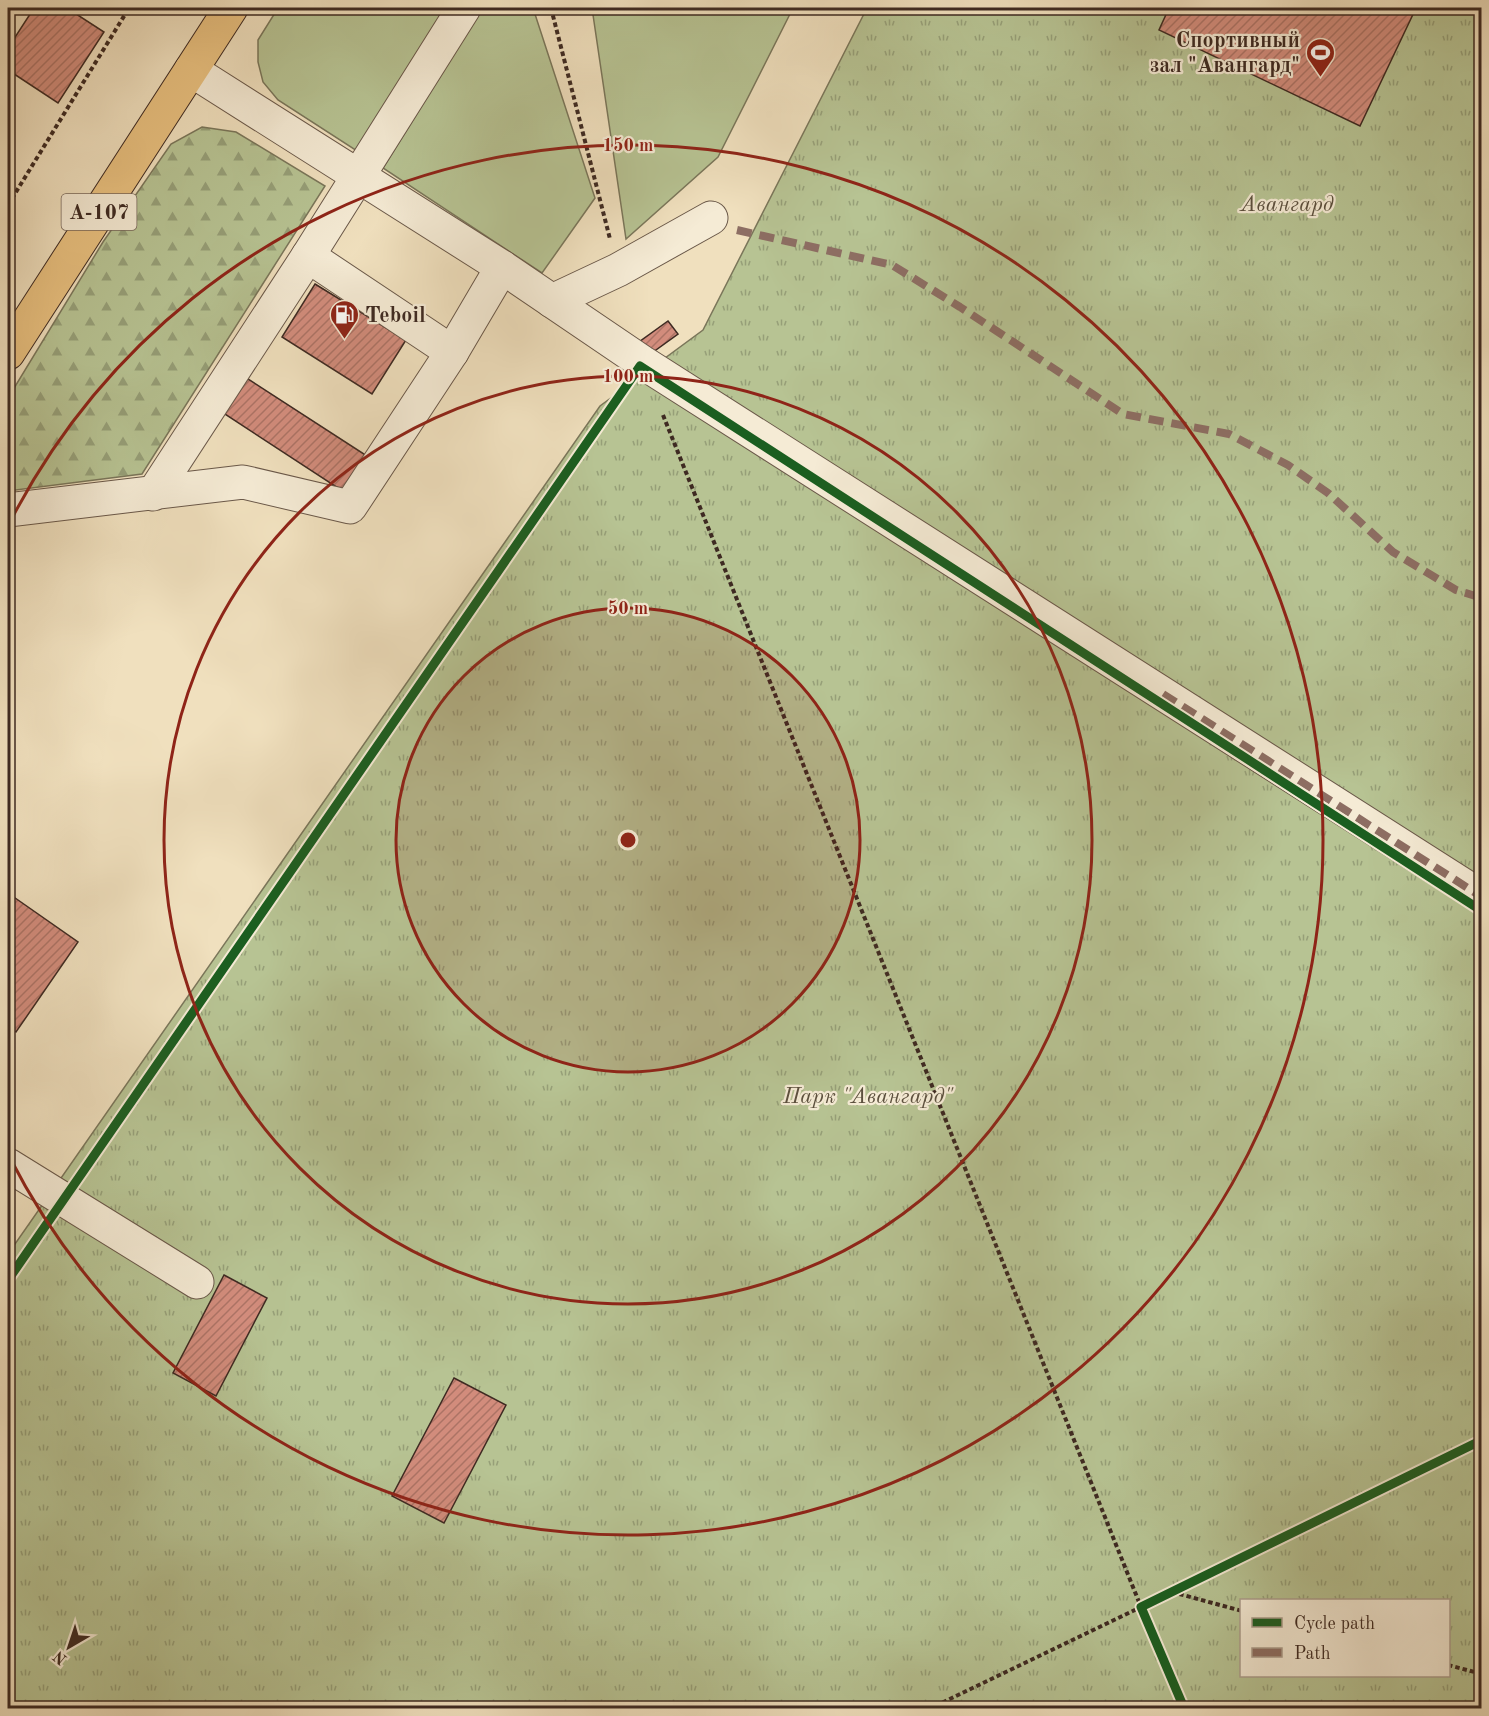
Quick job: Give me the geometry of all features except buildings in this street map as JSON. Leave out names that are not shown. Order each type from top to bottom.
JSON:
[{"type":"highway","name":"А-107","points":[[8,353],[231,8]]},
{"type":"street","points":[[153,494],[308,256],[356,176],[464,8]]},
{"type":"street","points":[[191,70],[502,267],[642,362],[1482,897]]},
{"type":"street","points":[[552,301],[618,270],[711,218]]},
{"type":"street","points":[[308,256],[452,352]]},
{"type":"street","points":[[8,510],[243,482],[350,507],[452,352],[502,267]]},
{"type":"street","points":[[15,1153],[197,1282]]},
{"type":"path","points":[[8,205],[129,8]]},
{"type":"path","points":[[552,8],[618,270]]},
{"type":"path","points":[[663,414],[1145,1617]]},
{"type":"path","points":[[1161,1597],[1182,1587]]},
{"type":"path","points":[[1172,1592],[1240,1610]]},
{"type":"path","points":[[931,1708],[1151,1602]]},
{"type":"path","points":[[1450,1665],[1482,1674]]},
{"type":"green space","points":[[278,8],[446,8],[357,151],[278,100],[263,82],[258,62],[258,40]]},
{"type":"green space","points":[[482,8],[533,8],[595,198],[542,273],[383,168]]},
{"type":"green space","points":[[592,8],[793,8],[718,157],[626,239]]},
{"type":"green space","name":"Парк \"Авангард\"","points":[[867,8],[1481,8],[1481,1708],[8,1708],[8,1254],[600,406],[703,330]]},
{"type":"green space","points":[[202,127],[236,132],[325,186],[142,474],[8,491],[8,398],[103,242],[171,144]]},
{"type":"marked path","points":[[737,230],[892,265],[1123,414],[1229,434],[1288,465],[1328,493],[1393,552],[1456,590],[1482,598]]},
{"type":"marked path","points":[[1163,694],[1482,897]]},
{"type":"cycle path","points":[[8,1280],[640,366],[1482,911]]},
{"type":"cycle path","points":[[1184,1708],[1141,1607],[1482,1440]]},
{"type":"place","name":"Спортивный зал \"Авангард\"","points":[[1321,78]]},
{"type":"place","name":"Teboil","points":[[344,340]]},
{"type":"park label","name":"Авангард","points":[[1287,203]]}]
